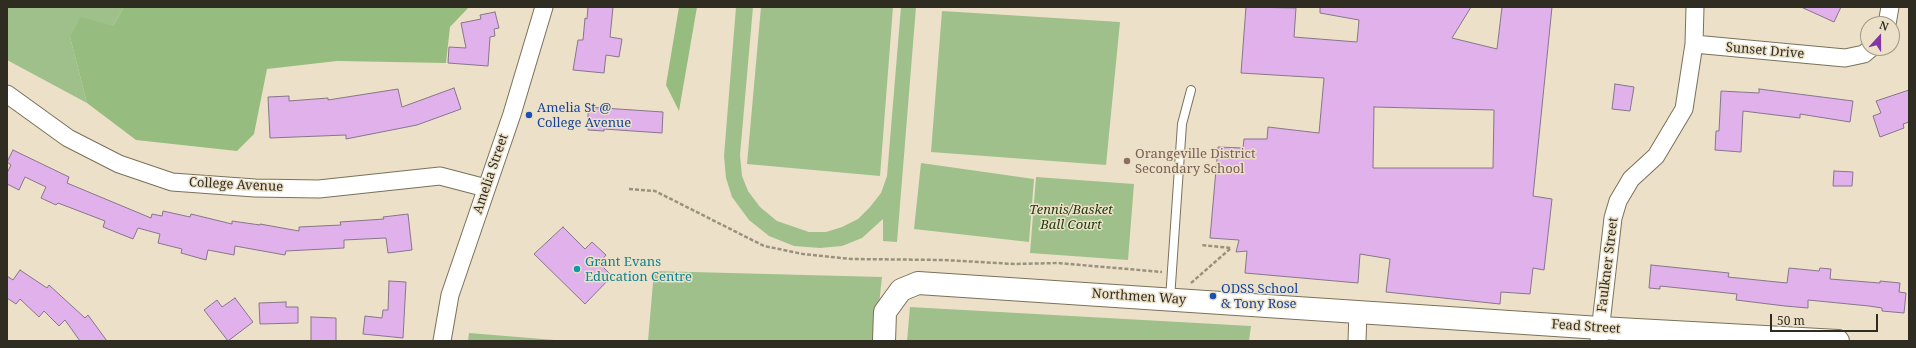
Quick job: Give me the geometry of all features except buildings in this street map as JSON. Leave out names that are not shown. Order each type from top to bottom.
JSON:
[{"type":"street","name":"Amelia Street","points":[[442,341],[450,295],[512,114],[544,7]]},
{"type":"street","points":[[1694,44],[1696,7]]},
{"type":"street","name":"Sunset Drive","points":[[1694,44],[1845,58],[1860,55]]},
{"type":"street","name":"Faulkner Street","points":[[1600,334],[1613,218],[1618,201],[1631,179],[1656,156],[1684,109],[1694,44]]},
{"type":"street","name":"College Avenue","points":[[7,94],[68,138],[119,164],[172,182],[255,188],[319,188],[440,176],[486,188]]},
{"type":"street","name":"Northmen Way","points":[[884,341],[885,312],[901,290],[921,283],[1358,311]]},
{"type":"street","points":[[1357,341],[1358,311]]},
{"type":"street","name":"Fead Street","points":[[1358,311],[1600,334],[1838,341]]},
{"type":"lane","points":[[1172,299],[1171,273],[1182,124],[1191,90]]},
{"type":"path","points":[[629,189],[655,192],[764,246],[803,254],[850,259],[944,260],[1015,264],[1058,263],[1120,267],[1171,273]]},
{"type":"path","points":[[1172,299],[1231,248],[1201,245]]},
{"type":"green space","points":[[7,7],[124,7],[113,26],[70,37],[87,103],[7,60]]},
{"type":"green space","points":[[124,7],[469,7],[450,27],[446,63],[337,61],[267,69],[254,134],[237,151],[136,140],[87,103],[70,37],[81,17],[113,26]]},
{"type":"green space","points":[[679,7],[697,7],[679,111],[666,85]]},
{"type":"green space","points":[[736,7],[753,7],[740,155],[742,176],[748,191],[760,207],[777,221],[809,232],[826,232],[842,227],[858,219],[881,193],[887,176],[901,7],[916,7],[897,242],[883,241],[883,219],[862,238],[842,246],[820,248],[794,246],[769,236],[749,220],[732,197],[726,178],[724,156]]},
{"type":"green space","points":[[761,7],[893,7],[880,176],[747,164]]},
{"type":"green space","points":[[942,11],[1120,22],[1106,165],[931,152]]},
{"type":"green space","points":[[921,163],[1034,179],[1029,242],[914,229]]},
{"type":"green space","name":"Tennis/Basket Ball Court","points":[[1036,177],[1134,184],[1128,260],[1030,253]]},
{"type":"green space","points":[[654,271],[882,277],[875,341],[648,341]]},
{"type":"green space","points":[[910,307],[1251,326],[1249,341],[907,341]]},
{"type":"green space","points":[[469,333],[567,341],[468,341]]},
{"type":"place","name":"Amelia St @ College Avenue","points":[[529,115]]},
{"type":"place","name":"Orangeville District Secondary School","points":[[1127,161]]},
{"type":"place","name":"Grant Evans Education Centre","points":[[577,269]]},
{"type":"place","name":"ODSS School & Tony Rose","points":[[1213,296]]}]
